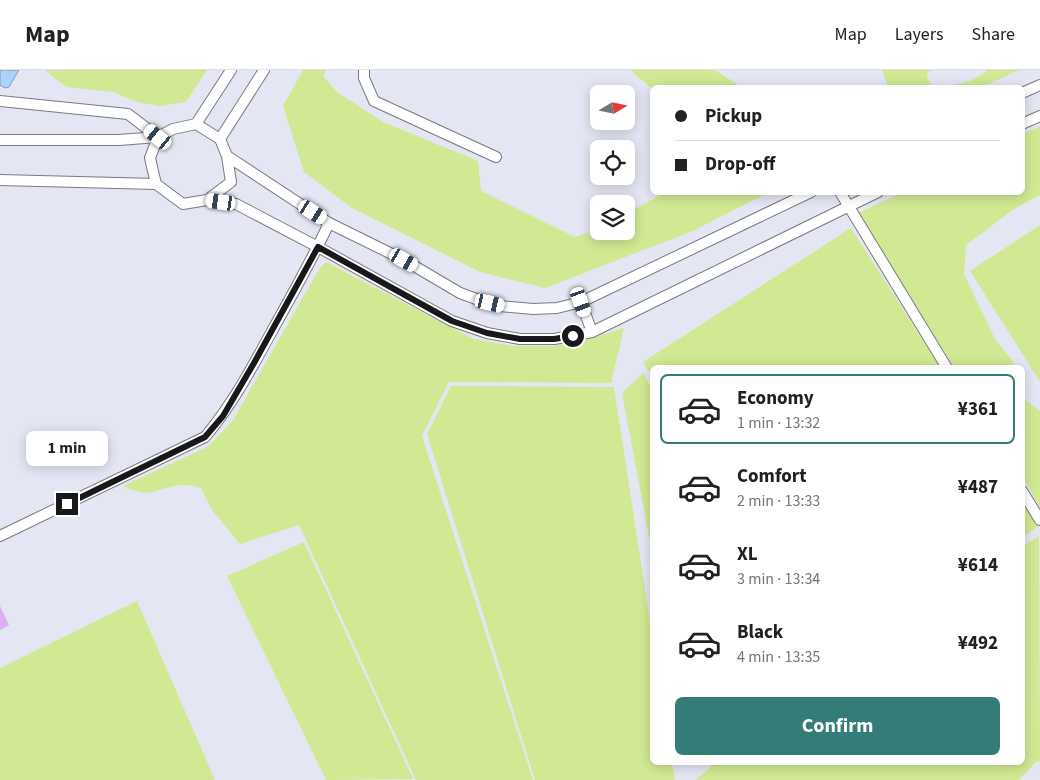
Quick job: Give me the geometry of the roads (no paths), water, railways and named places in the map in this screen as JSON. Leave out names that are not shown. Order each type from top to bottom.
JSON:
[{"type":"lane","points":[[196,124],[231,70]]},
{"type":"lane","points":[[220,139],[264,70]]},
{"type":"lane","points":[[364,70],[364,78],[374,101],[496,157]]},
{"type":"lane","points":[[1025,92],[1040,85]]},
{"type":"lane","points":[[0,101],[128,114],[158,137]]},
{"type":"lane","points":[[1025,123],[1040,116]]},
{"type":"lane","points":[[0,140],[119,140],[158,137],[173,129],[196,124],[220,139],[227,156],[231,182],[207,200]]},
{"type":"lane","points":[[156,184],[150,158],[158,137]]},
{"type":"lane","points":[[227,156],[329,223],[404,260],[460,293],[479,300],[533,310],[557,308],[581,302],[805,195]]},
{"type":"lane","points":[[0,180],[156,184],[183,204],[207,200],[236,204],[452,321],[487,333],[520,339],[554,339],[592,332],[872,195]]},
{"type":"lane","points":[[842,195],[945,365]]},
{"type":"lane","points":[[0,536],[205,437],[227,409],[318,247],[329,223]]},
{"type":"lane","points":[[581,302],[592,332]]},
{"type":"lane","points":[[1025,496],[1040,520]]},
{"type":"water","points":[[0,70],[19,70],[9,87],[5,88],[0,85]]}]
